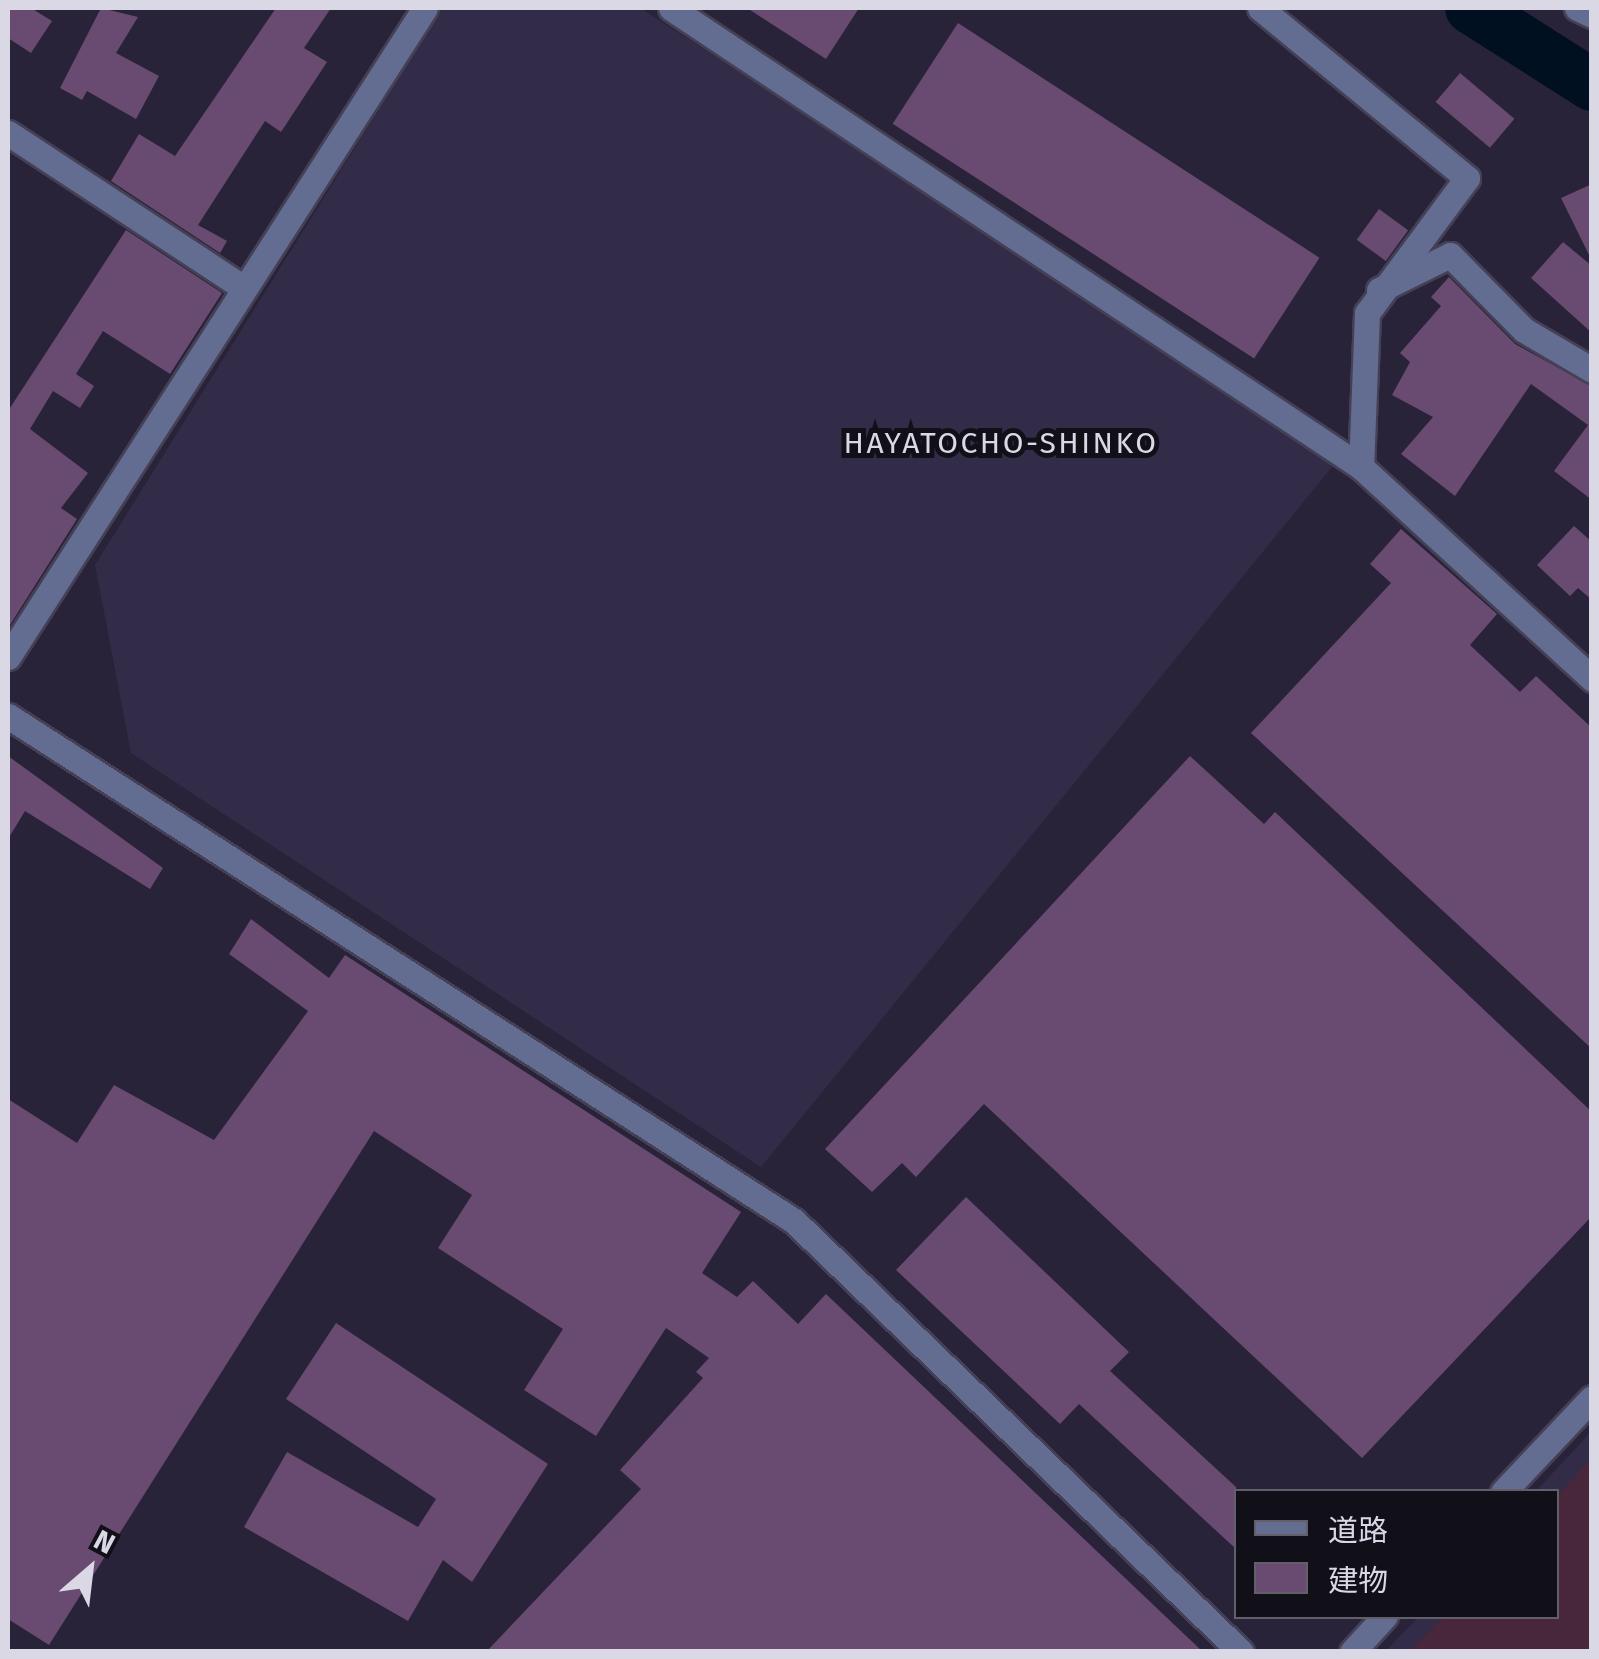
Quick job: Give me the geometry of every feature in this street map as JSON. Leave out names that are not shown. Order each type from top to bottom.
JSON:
[{"type":"street","points":[[8,657],[240,286],[425,8]]},
{"type":"street","points":[[671,8],[1361,467],[1592,679]]},
{"type":"street","points":[[1260,8],[1468,178],[1375,292],[1367,313],[1361,467]]},
{"type":"street","points":[[8,133],[240,286]]},
{"type":"street","points":[[1375,292],[1450,255],[1524,330],[1592,370]]},
{"type":"street","points":[[8,716],[794,1221],[1241,1652]]},
{"type":"street","points":[[1506,1489],[1592,1398]]},
{"type":"street","points":[[1352,1652],[1382,1619]]},
{"type":"shaded area","points":[[442,8],[640,8],[1340,457],[761,1167],[131,753],[95,565]]},
{"type":"shaded area","points":[[1591,1432],[1591,1651],[1385,1652],[1416,1619],[1559,1619],[1559,1489],[1538,1489]]},
{"type":"shaded area","points":[[1591,1459],[1591,1651],[1410,1651],[1441,1619],[1559,1619],[1559,1494]]},
{"type":"building","points":[[8,8],[31,8],[52,21],[31,53],[8,38]]},
{"type":"building","points":[[101,8],[138,17],[116,53],[159,76],[136,119],[87,91],[82,100],[60,88]]},
{"type":"building","points":[[276,8],[331,8],[304,48],[327,62],[281,132],[265,121],[198,225],[227,241],[220,253],[111,181],[139,134],[175,156]]},
{"type":"building","points":[[747,8],[859,8],[826,59]]},
{"type":"building","points":[[958,23],[1319,258],[1254,358],[893,124]]},
{"type":"building","points":[[1460,73],[1514,119],[1490,148],[1436,102]]},
{"type":"building","points":[[1592,184],[1592,261],[1561,198]]},
{"type":"building","points":[[1379,209],[1408,230],[1386,261],[1357,240]]},
{"type":"building","points":[[126,230],[222,293],[170,374],[103,331],[76,374],[94,386],[80,408],[53,391],[30,429],[88,473],[61,508],[77,519],[8,628],[8,411]]},
{"type":"building","points":[[1563,242],[1592,266],[1592,333],[1531,278]]},
{"type":"building","points":[[1449,277],[1515,344],[1592,386],[1592,500],[1554,471],[1588,425],[1531,384],[1455,496],[1401,454],[1433,417],[1392,395],[1410,362],[1400,353],[1441,306],[1431,297]]},
{"type":"building","points":[[1574,526],[1592,542],[1592,600],[1578,588],[1570,596],[1537,565]]},
{"type":"building","points":[[1401,529],[1497,614],[1470,645],[1520,692],[1536,676],[1592,728],[1592,1049],[1251,733],[1391,583],[1370,564]]},
{"type":"building","points":[[8,756],[163,868],[150,889],[25,811],[8,839]]},
{"type":"building","points":[[1190,756],[1264,824],[1275,812],[1592,1112],[1592,1216],[1362,1458],[984,1104],[916,1177],[902,1163],[872,1192],[825,1149]]},
{"type":"building","points":[[251,919],[329,978],[345,955],[741,1212],[702,1273],[737,1297],[753,1281],[798,1324],[826,1294],[1203,1652],[486,1652],[641,1489],[620,1470],[703,1378],[696,1372],[709,1358],[666,1328],[596,1436],[524,1390],[563,1329],[438,1248],[472,1195],[374,1131],[49,1645],[8,1619],[8,1099],[77,1143],[114,1085],[214,1140],[308,1011],[229,954]]},
{"type":"building","points":[[966,1197],[1129,1352],[1110,1371],[1236,1487],[1234,1547],[1079,1404],[1060,1424],[896,1270]]},
{"type":"building","points":[[336,1323],[548,1464],[472,1582],[443,1560],[408,1621],[244,1527],[287,1452],[418,1527],[436,1499],[286,1399]]},
{"type":"waterway","points":[[1471,8],[1592,85]]},
{"type":"district","name":"HAYATOCHO-SHINKO","points":[[1001,443]]}]
